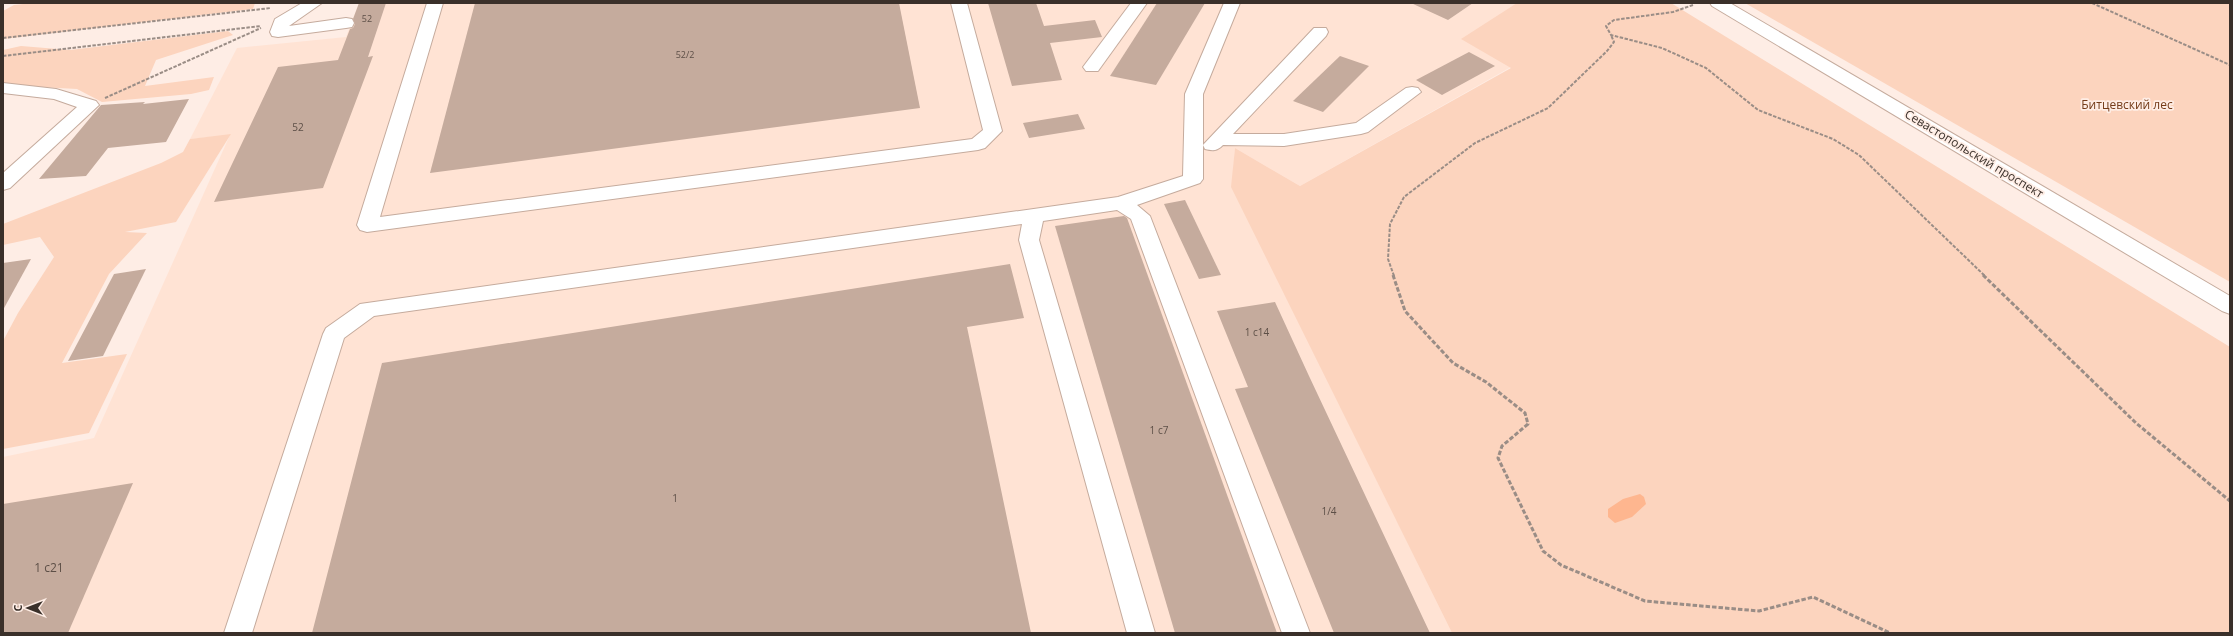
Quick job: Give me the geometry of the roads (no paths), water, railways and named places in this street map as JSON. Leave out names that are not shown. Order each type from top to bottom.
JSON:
[{"type":"main road","points":[[314,3],[275,24],[278,32],[346,23]]},
{"type":"main road","points":[[435,3],[367,225],[978,144],[993,131],[959,3]]},
{"type":"main road","points":[[1092,67],[1139,3]]},
{"type":"main road","points":[[238,633],[334,334],[368,309],[1035,216],[1121,202],[1193,179],[1194,94],[1232,3]]},
{"type":"main road","name":"Севастопольский проспект","points":[[1718,3],[2230,306]]},
{"type":"main road","name":"Севастопольский проспект","points":[[1732,3],[2230,294]]},
{"type":"main road","points":[[1193,164],[1320,32]]},
{"type":"main road","points":[[3,88],[56,94],[90,105],[3,184]]},
{"type":"main road","points":[[1218,139],[1284,140],[1361,128],[1412,92]]},
{"type":"main road","points":[[1121,202],[1140,216],[1296,633]]},
{"type":"main road","points":[[1035,216],[1030,230],[1029,240],[1140,633]]},
{"type":"park label","name":"Битцевский лес","points":[[2127,105]]}]
